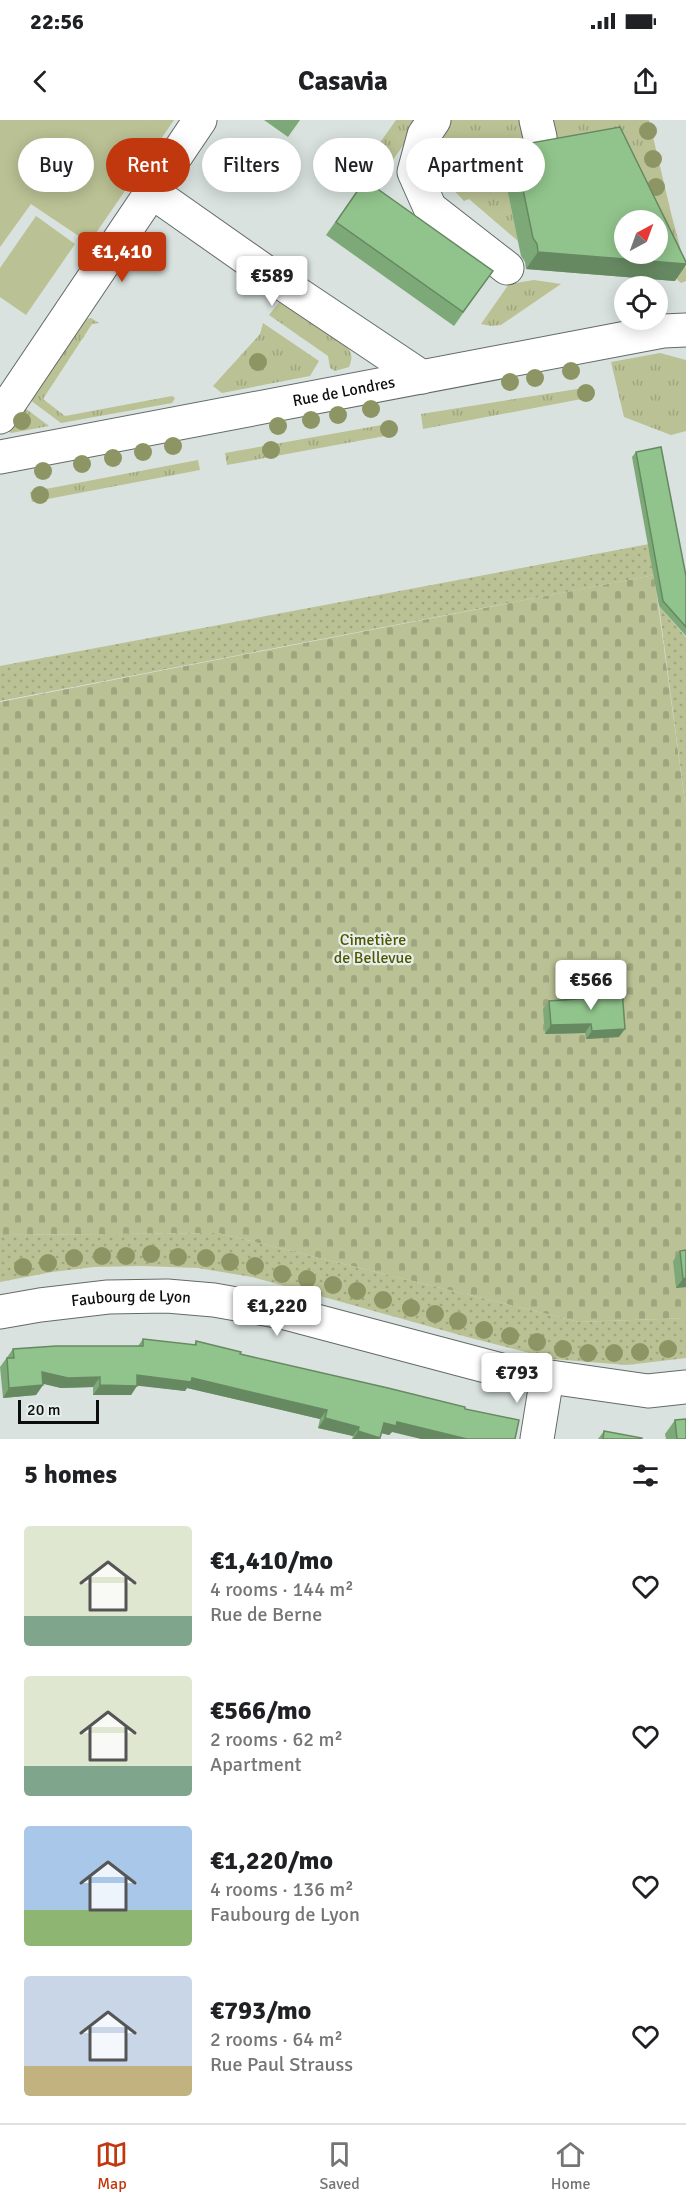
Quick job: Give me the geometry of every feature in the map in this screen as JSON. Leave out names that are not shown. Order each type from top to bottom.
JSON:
[{"type":"street","points":[[188,138],[200,120]]},
{"type":"street","points":[[434,120],[424,135],[414,172],[430,208],[507,268]]},
{"type":"street","points":[[0,417],[152,192],[283,284],[422,377]]},
{"type":"street","name":"Rue de Londres","points":[[0,457],[663,331],[686,330]]},
{"type":"street","name":"Faubourg de Lyon","points":[[0,1312],[108,1297],[167,1296],[214,1300],[282,1312],[501,1370],[648,1390],[686,1387]]},
{"type":"street","points":[[537,1439],[547,1377]]},
{"type":"green space","points":[[0,120],[174,120],[162,138],[106,138],[106,192],[124,192],[89,243],[31,204],[0,247]]},
{"type":"green space","points":[[396,120],[421,120],[406,138],[394,158],[394,138],[383,138]]},
{"type":"green space","points":[[444,120],[527,120],[532,138],[438,138]]},
{"type":"green space","points":[[546,120],[649,120],[686,269],[686,281],[681,283],[671,274],[668,262],[668,210],[644,210],[550,140]]},
{"type":"green space","points":[[455,192],[508,192],[518,241],[469,199],[464,201]]},
{"type":"green space","points":[[36,216],[75,244],[26,315],[0,297],[0,268]]},
{"type":"green space","points":[[534,280],[561,284],[501,325],[481,324],[509,284]]},
{"type":"green space","points":[[281,300],[346,346],[351,355],[349,367],[335,371],[330,368],[328,356],[269,315]]},
{"type":"green space","points":[[91,318],[99,323],[92,324],[43,399],[65,416],[172,396],[175,398],[172,403],[61,423],[30,400],[86,319]]},
{"type":"green space","points":[[263,323],[319,361],[310,376],[222,393],[213,386],[260,334]]},
{"type":"green space","points":[[660,353],[686,360],[686,431],[671,435],[624,417],[611,362]]},
{"type":"green space","points":[[590,387],[592,397],[423,429],[421,414]]},
{"type":"green space","points":[[25,408],[49,426],[11,433],[8,431]]},
{"type":"green space","points":[[393,423],[396,434],[227,465],[225,453]]},
{"type":"green space","points":[[198,460],[200,470],[32,502],[30,492]]},
{"type":"green space","points":[[649,544],[654,575],[0,701],[0,666]]},
{"type":"green space","name":"Cimetière de Bellevue","points":[[654,575],[686,810],[686,1318],[579,1322],[218,1233],[0,1235],[0,702]]},
{"type":"green space","points":[[659,606],[686,637],[686,810]]},
{"type":"green space","points":[[218,1233],[579,1322],[686,1318],[686,1358],[627,1365],[553,1359],[252,1277],[198,1268],[94,1267],[0,1282],[0,1235]]},
{"type":"building","points":[[620,127],[661,210],[614,210],[614,258],[538,252],[524,192],[545,192],[545,140]]},
{"type":"building","points":[[357,192],[382,192],[493,271],[463,312],[336,222]]},
{"type":"building","points":[[668,225],[686,262],[686,264],[668,263]]},
{"type":"building","points":[[661,447],[686,576],[686,627],[663,601],[636,452]]},
{"type":"building","points":[[622,989],[625,1029],[592,1031],[591,1024],[551,1025],[549,1001],[590,998],[589,991]]},
{"type":"building","points":[[686,1250],[686,1278],[683,1279],[680,1251]]},
{"type":"building","points":[[143,1339],[196,1345],[196,1341],[241,1352],[240,1354],[519,1420],[515,1439],[467,1439],[397,1422],[396,1426],[384,1423],[380,1438],[358,1431],[359,1427],[325,1418],[327,1410],[192,1378],[191,1382],[137,1375],[137,1386],[100,1385],[100,1377],[68,1378],[42,1372],[43,1385],[9,1388],[7,1358],[14,1358],[13,1349],[56,1346],[143,1346]]},
{"type":"building","points":[[686,1419],[686,1439],[677,1439],[675,1420]]},
{"type":"building","points":[[604,1431],[642,1438],[642,1439],[603,1439]]}]
